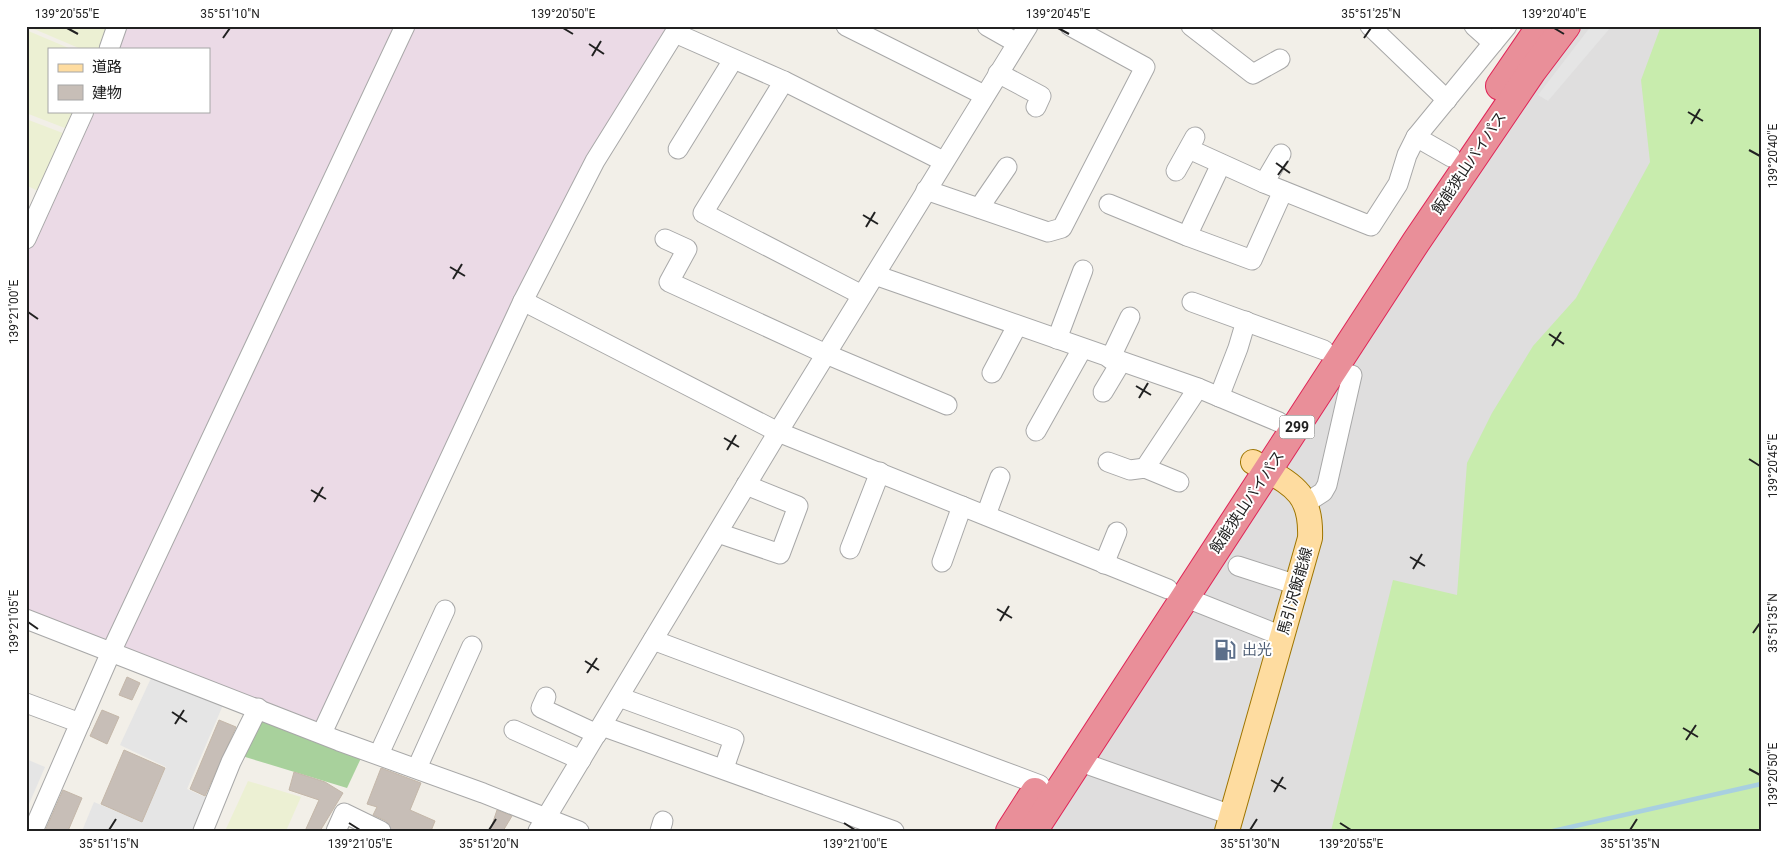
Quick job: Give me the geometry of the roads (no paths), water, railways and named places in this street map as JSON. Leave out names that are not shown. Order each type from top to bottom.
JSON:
[{"type":"highway","name":"飯能狭山バイパス","points":[[1010,831],[1040,785],[1176,593],[1532,71],[1566,26]]},
{"type":"highway","name":"飯能狭山バイパス","points":[[1261,466],[1279,422],[1451,157],[1521,30]]},
{"type":"highway","name":"飯能狭山バイパス","points":[[1033,831],[1078,761],[1176,593]]},
{"type":"main road","points":[[1261,466],[1300,492],[1306,503]]},
{"type":"main road","name":"馬引沢飯能線","points":[[1229,823],[1310,538],[1310,524],[1306,503]]},
{"type":"street","points":[[109,48],[117,26]]},
{"type":"street","points":[[33,831],[110,652],[405,26]]},
{"type":"street","points":[[846,26],[984,95]]},
{"type":"street","points":[[987,26],[1017,43]]},
{"type":"street","points":[[542,824],[943,161],[1028,26]]},
{"type":"street","points":[[923,194],[980,208],[1048,232],[1062,228],[1145,67],[1070,26]]},
{"type":"street","points":[[1191,26],[1254,74],[1280,59]]},
{"type":"street","points":[[1370,26],[1447,100]]},
{"type":"street","points":[[1474,26],[1493,44]]},
{"type":"street","points":[[322,733],[523,301],[595,161],[677,30],[733,60],[784,82],[943,161]]},
{"type":"street","points":[[1176,171],[1192,143],[1221,164],[1282,191],[1371,226],[1398,184],[1407,155],[1416,137],[1493,44],[1521,30]]},
{"type":"street","points":[[678,149],[733,60]]},
{"type":"street","points":[[998,73],[1041,96],[1036,107]]},
{"type":"street","points":[[784,82],[703,213],[862,295]]},
{"type":"street","points":[[26,238],[84,112]]},
{"type":"street","points":[[1416,137],[1451,157]]},
{"type":"street","points":[[1264,183],[1281,154]]},
{"type":"street","points":[[1187,236],[1221,164]]},
{"type":"street","points":[[980,208],[1007,167]]},
{"type":"street","points":[[1109,204],[1252,260],[1282,191]]},
{"type":"street","points":[[923,194],[1045,243]]},
{"type":"street","points":[[666,239],[687,249],[669,282],[826,354],[947,405]]},
{"type":"street","points":[[1057,339],[1083,270]]},
{"type":"street","points":[[875,275],[1198,388],[1279,422]]},
{"type":"street","points":[[523,301],[778,432],[1282,636]]},
{"type":"street","points":[[1192,302],[1324,350]]},
{"type":"street","points":[[1103,392],[1130,317]]},
{"type":"street","points":[[1219,397],[1238,348],[1246,321]]},
{"type":"street","points":[[992,373],[1017,326]]},
{"type":"street","points":[[1036,431],[1082,349]]},
{"type":"street","points":[[1306,503],[1323,492],[1327,486],[1352,375]]},
{"type":"street","points":[[1145,468],[1198,388]]},
{"type":"street","points":[[1108,462],[1130,470],[1145,468],[1179,482]]},
{"type":"street","points":[[850,550],[880,472]]},
{"type":"street","points":[[986,515],[1000,478]]},
{"type":"street","points":[[718,533],[780,554],[798,506],[746,485]]},
{"type":"street","points":[[942,562],[962,506]]},
{"type":"street","points":[[1104,564],[1117,532]]},
{"type":"street","points":[[1238,566],[1297,585]]},
{"type":"street","points":[[379,754],[445,610]]},
{"type":"street","points":[[26,619],[417,768],[542,824],[579,831]]},
{"type":"street","points":[[653,640],[1040,785]]},
{"type":"street","points":[[417,768],[472,646]]},
{"type":"street","points":[[619,696],[734,739],[724,768]]},
{"type":"street","points":[[546,698],[541,708],[599,730],[724,768],[894,831]]},
{"type":"street","points":[[26,703],[80,723]]},
{"type":"street","points":[[203,831],[231,762],[258,708]]},
{"type":"street","points":[[514,730],[581,760]]},
{"type":"street","points":[[1078,761],[1229,823]]},
{"type":"street","points":[[336,831],[344,813],[381,831]]},
{"type":"waterway","points":[[1553,831],[1761,784]]},
{"type":"place","name":"出光","points":[[1225,650]]}]
